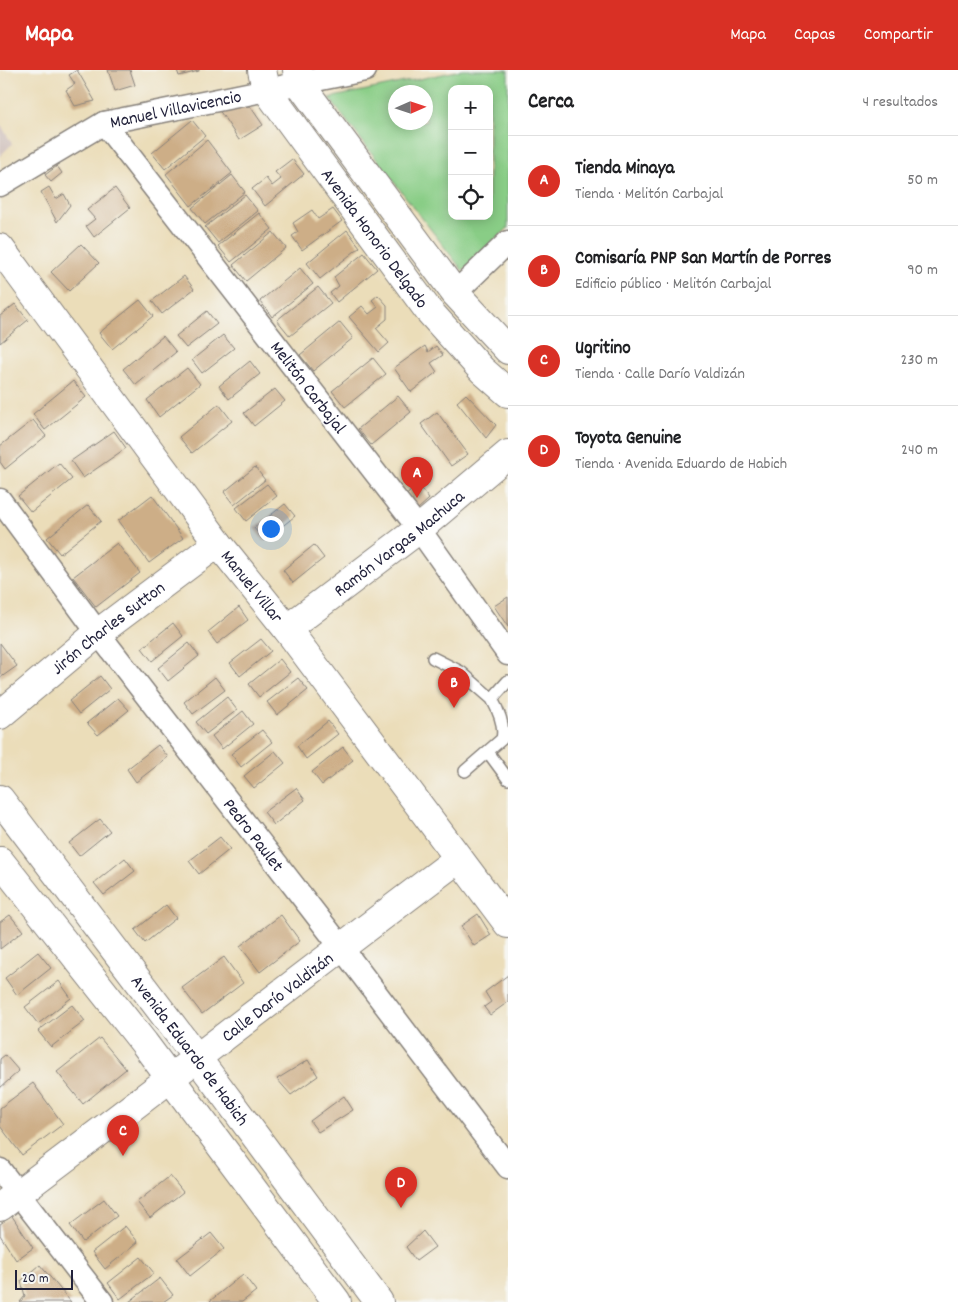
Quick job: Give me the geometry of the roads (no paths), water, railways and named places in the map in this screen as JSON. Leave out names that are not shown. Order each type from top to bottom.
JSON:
[{"type":"street","name":"Manuel Villavicencio","points":[[0,185],[104,123],[264,80],[364,70]]},
{"type":"street","name":"Avenida Honorio Delgado","points":[[299,77],[455,293],[508,350]]},
{"type":"street","name":"Avenida Honorio Delgado","points":[[264,80],[428,310],[482,370],[508,392]]},
{"type":"street","name":"Melitón Carbajal","points":[[104,123],[419,529],[507,651]]},
{"type":"street","points":[[455,293],[508,242]]},
{"type":"street","name":"Manuel Villar","points":[[0,248],[218,543],[287,630],[508,924]]},
{"type":"street","name":"Ramón Vargas Machuca","points":[[287,630],[419,529],[508,454]]},
{"type":"street","name":"Pedro Paulet","points":[[0,500],[98,633],[341,947],[508,1167]]},
{"type":"street","name":"Jirón Charles Sutton","points":[[0,715],[98,633],[218,543]]},
{"type":"street","name":"Avenida Eduardo de Habich","points":[[0,799],[379,1302]]},
{"type":"street","name":"Calle Darío Valdizán","points":[[9,1200],[458,858]]},
{"type":"street","name":"Avenida Eduardo de Habich","points":[[0,861],[144,1044],[337,1302]]},
{"type":"street","points":[[0,1170],[9,1200],[102,1302]]},
{"type":"lane","points":[[433,658],[461,672],[492,699],[498,710],[503,737],[464,772]]},
{"type":"lane","points":[[492,699],[508,681]]},
{"type":"lane","points":[[488,752],[508,779]]},
{"type":"place","name":"Tienda Minaya","points":[[417,498]]},
{"type":"place","name":"Comisaría PNP San Martín de Porres","points":[[454,708]]},
{"type":"place","name":"Ugritino","points":[[123,1156]]},
{"type":"place","name":"Toyota Genuine","points":[[401,1208]]}]
